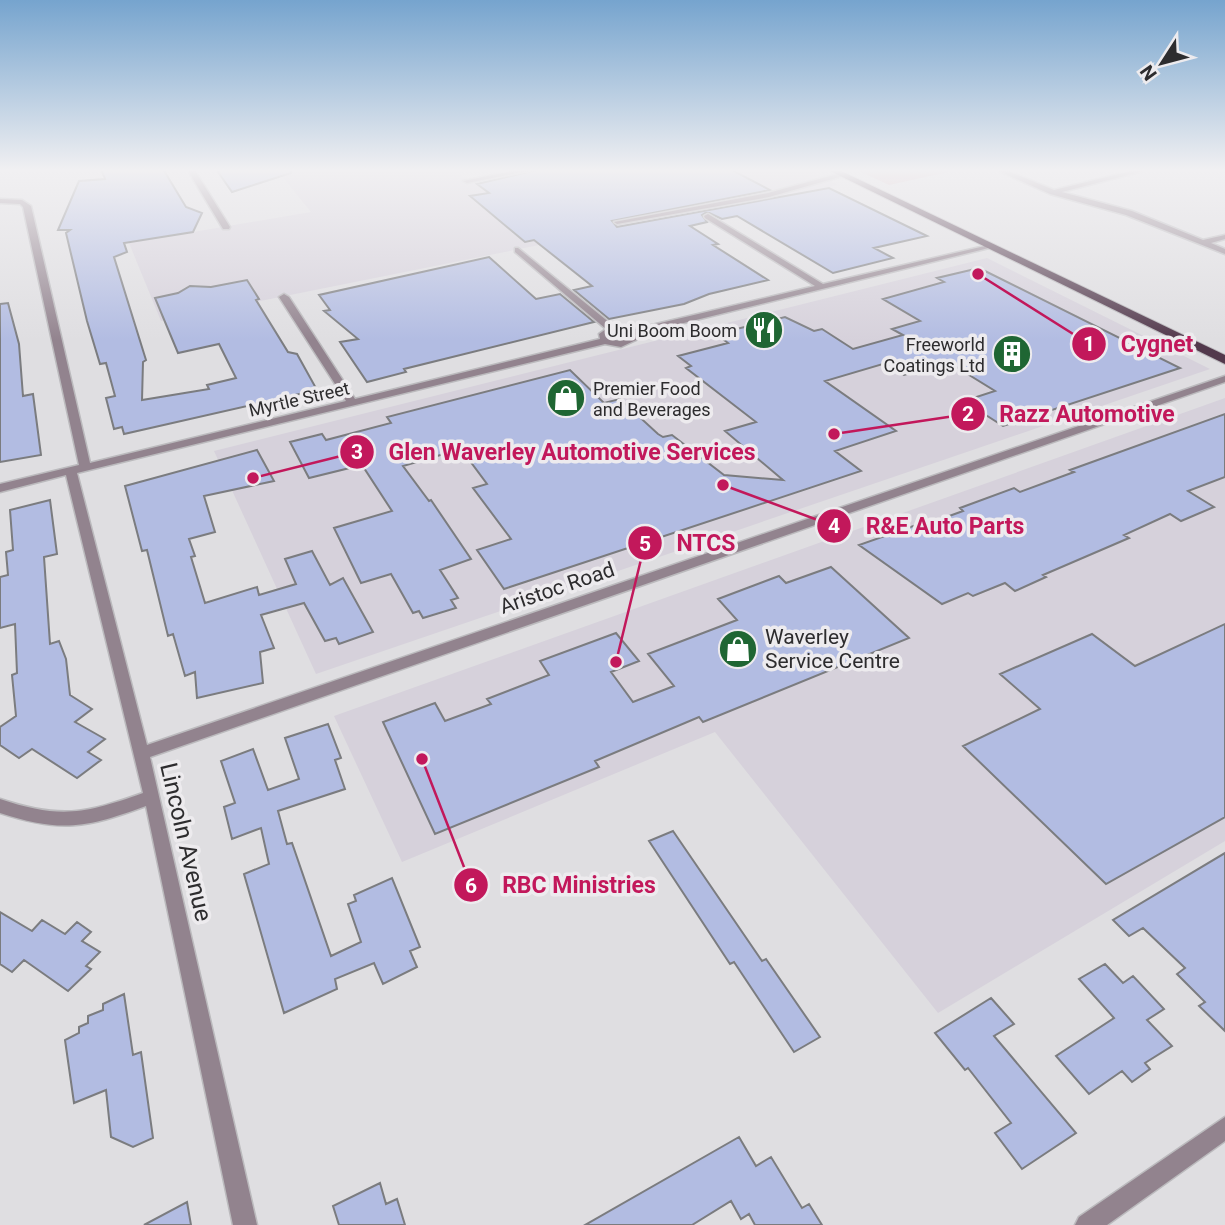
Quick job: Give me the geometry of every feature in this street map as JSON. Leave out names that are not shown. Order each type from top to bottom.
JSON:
[{"type":"main road","points":[[946,226],[1225,360]]},
{"type":"street","name":"Lincoln Avenue","points":[[31,226],[78,470],[245,1225]]},
{"type":"street","points":[[225,226],[228,231]]},
{"type":"street","points":[[724,226],[822,287]]},
{"type":"street","points":[[1161,226],[1225,252]]},
{"type":"street","points":[[1203,243],[1225,237]]},
{"type":"street","points":[[519,250],[613,330],[631,334],[989,247]]},
{"type":"street","points":[[284,297],[353,404]]},
{"type":"street","points":[[605,341],[604,334],[613,330]]},
{"type":"street","name":"Myrtle Street","points":[[0,488],[605,341],[626,343],[633,338],[631,334]]},
{"type":"street","name":"Aristoc Road","points":[[141,754],[1225,379]]},
{"type":"street","points":[[0,806],[37,819],[84,821],[152,797]]},
{"type":"street","points":[[1087,1225],[1225,1128]]},
{"type":"shaded area","points":[[228,226],[633,226],[161,321],[129,243]]},
{"type":"shaded area","points":[[987,258],[1210,369],[316,674],[214,451]]},
{"type":"shaded area","points":[[1225,398],[1225,841],[938,1013],[715,732],[402,862],[334,716]]},
{"type":"building","points":[[60,226],[196,226],[193,232],[124,243],[127,252],[114,257],[146,360],[143,362],[142,400],[209,389],[207,385],[236,378],[219,344],[178,353],[155,298],[178,293],[190,286],[211,287],[247,280],[288,352],[297,354],[317,390],[124,434],[122,427],[114,429],[106,398],[115,396],[106,363],[100,364],[87,321],[66,233],[70,230],[58,230]]},
{"type":"building","points":[[506,226],[690,226],[718,244],[713,245],[768,280],[709,294],[684,304],[609,319],[574,290],[592,286],[534,240],[525,242]]},
{"type":"building","points":[[754,226],[907,226],[927,236],[874,248],[893,258],[833,273]]},
{"type":"building","points":[[489,257],[536,299],[560,294],[594,322],[404,369],[406,372],[367,382],[340,342],[358,339],[324,311],[330,310],[319,295]]},
{"type":"building","points":[[979,268],[1180,368],[1003,426],[964,401],[995,391],[948,362],[904,375],[886,363],[825,381],[896,431],[835,451],[861,471],[504,589],[477,550],[511,539],[473,488],[487,484],[461,449],[403,466],[429,501],[431,500],[471,559],[440,570],[458,598],[451,600],[456,608],[423,618],[419,611],[413,613],[391,574],[361,583],[334,528],[392,511],[362,465],[309,478],[290,442],[322,434],[326,440],[391,423],[387,417],[570,370],[604,403],[620,399],[658,434],[663,437],[672,435],[724,475],[783,480],[725,431],[756,422],[686,368],[691,366],[678,356],[728,343],[716,334],[785,317],[814,331],[822,329],[853,349],[903,335],[892,329],[920,321],[883,299],[944,282],[937,278]]},
{"type":"building","points":[[8,303],[19,344],[23,396],[33,394],[41,455],[0,462],[0,304]]},
{"type":"building","points":[[1225,414],[1225,477],[1188,491],[1214,507],[1181,521],[1170,514],[1124,535],[1129,538],[1043,575],[1046,577],[1015,591],[1005,583],[973,596],[968,593],[942,604],[859,545],[963,511],[960,508],[1014,488],[1020,492],[1074,472],[1070,470]]},
{"type":"building","points":[[257,450],[274,481],[204,496],[215,532],[189,539],[195,556],[191,557],[205,603],[257,587],[259,595],[296,584],[285,559],[312,551],[330,585],[343,578],[373,632],[339,644],[336,638],[325,641],[304,603],[261,615],[274,648],[260,652],[263,683],[197,698],[195,672],[185,676],[173,634],[168,636],[147,550],[142,551],[125,486]]},
{"type":"building","points":[[50,500],[57,554],[44,557],[50,644],[59,641],[66,659],[70,695],[92,709],[75,722],[105,739],[88,752],[101,760],[77,778],[32,749],[19,758],[0,745],[0,727],[16,716],[12,675],[17,673],[15,624],[0,628],[0,577],[8,575],[6,552],[13,550],[10,510]]},
{"type":"building","points":[[831,567],[909,638],[703,722],[699,717],[595,761],[599,767],[435,834],[383,722],[435,703],[445,721],[491,704],[487,699],[549,675],[540,661],[616,633],[639,661],[611,672],[633,702],[674,686],[648,654],[737,620],[718,599],[779,576],[786,583]]},
{"type":"building","points":[[1225,624],[1225,817],[1106,884],[963,746],[1040,709],[1000,674],[1092,634],[1135,666]]},
{"type":"building","points":[[328,724],[341,758],[335,760],[345,789],[278,811],[287,844],[292,843],[331,956],[361,942],[348,904],[356,901],[354,895],[392,878],[420,947],[410,951],[417,967],[383,984],[374,963],[335,979],[337,989],[284,1013],[244,874],[269,864],[261,828],[232,839],[224,807],[235,803],[221,761],[253,749],[268,790],[299,779],[285,738]]},
{"type":"building","points":[[673,831],[762,961],[766,959],[820,1037],[794,1052],[734,962],[730,964],[649,841]]},
{"type":"building","points":[[1225,853],[1225,1031],[1199,1006],[1205,1002],[1177,974],[1185,968],[1143,928],[1129,936],[1113,920]]},
{"type":"building","points":[[0,912],[32,931],[42,920],[65,934],[77,922],[91,932],[82,941],[100,952],[86,966],[91,969],[68,991],[24,960],[12,972],[0,964]]},
{"type":"building","points":[[1105,964],[1123,983],[1133,976],[1164,1009],[1147,1020],[1172,1046],[1145,1063],[1150,1069],[1132,1082],[1122,1071],[1089,1094],[1056,1056],[1114,1018],[1079,979]]},
{"type":"building","points":[[124,994],[133,1055],[141,1052],[153,1138],[133,1147],[111,1137],[106,1090],[74,1103],[65,1040],[79,1033],[79,1027],[88,1023],[88,1016],[103,1010],[103,1004]]},
{"type":"building","points":[[991,998],[1014,1024],[994,1036],[1076,1133],[1022,1169],[995,1133],[1011,1123],[968,1068],[965,1070],[935,1033]]},
{"type":"building","points":[[739,1137],[756,1166],[771,1157],[802,1208],[809,1204],[822,1225],[755,1225],[749,1214],[741,1219],[731,1201],[692,1225],[585,1225]]},
{"type":"building","points":[[380,1183],[386,1204],[397,1199],[405,1225],[339,1225],[333,1206]]},
{"type":"building","points":[[187,1202],[191,1225],[144,1225]]},
{"type":"place","name":"Cygnet","points":[[978,274]]},
{"type":"place","name":"Uni Boom Boom","points":[[764,330]]},
{"type":"place","name":"Freeworld Coatings Ltd","points":[[1012,354]]},
{"type":"place","name":"Premier Food and Beverages","points":[[566,398]]},
{"type":"place","name":"Razz Automotive","points":[[834,434]]},
{"type":"place","name":"Glen Waverley Automotive Services","points":[[253,478]]},
{"type":"place","name":"R&E Auto Parts","points":[[723,485]]},
{"type":"place","name":"Waverley Service Centre","points":[[738,649]]},
{"type":"place","name":"NTCS","points":[[616,662]]},
{"type":"place","name":"RBC Ministries","points":[[422,759]]}]
